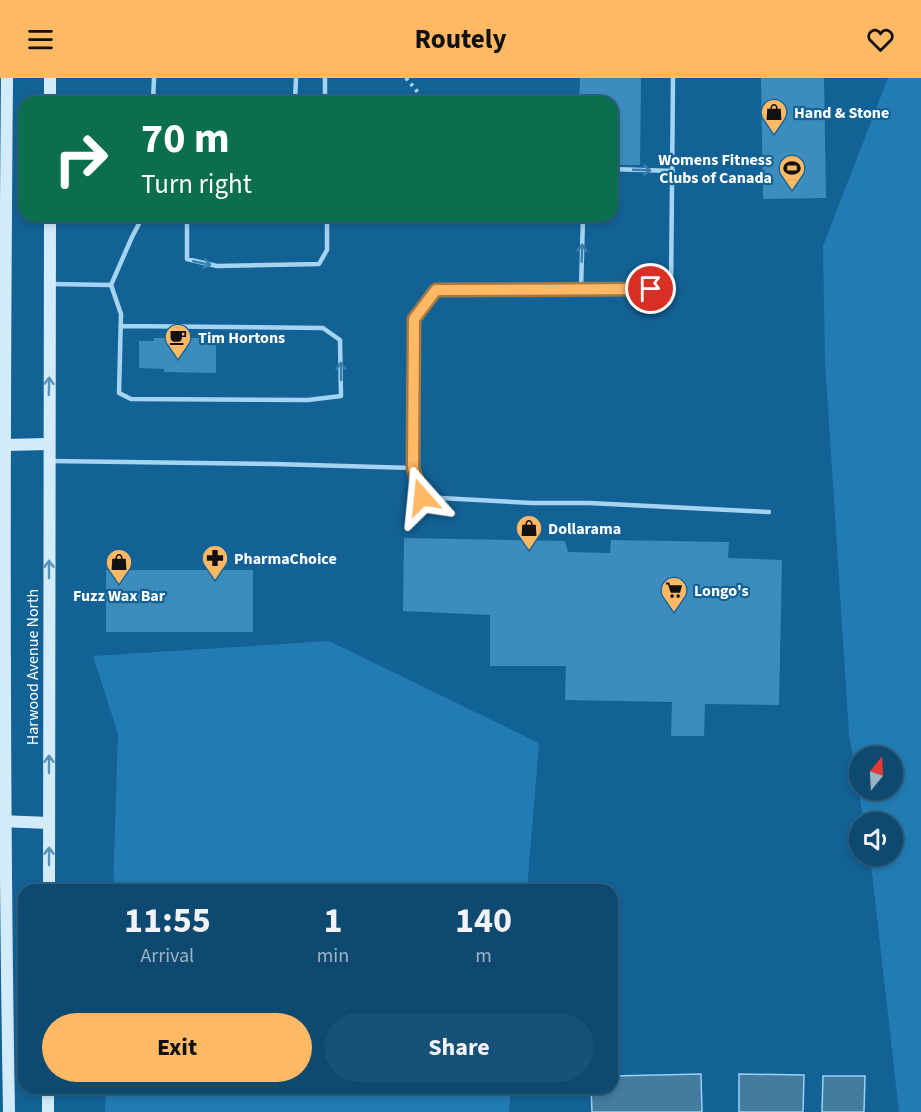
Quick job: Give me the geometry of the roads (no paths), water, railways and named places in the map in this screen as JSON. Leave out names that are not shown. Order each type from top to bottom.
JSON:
[{"type":"main road","name":"Harwood Avenue North","points":[[7,78],[2,446],[2,822],[9,1112]]},
{"type":"main road","points":[[50,78],[50,96]]},
{"type":"main road","name":"Harwood Avenue North","points":[[49,884],[50,222]]},
{"type":"main road","points":[[2,446],[49,444]]},
{"type":"main road","points":[[2,822],[49,823]]},
{"type":"main road","points":[[48,1094],[48,1112]]},
{"type":"lane","points":[[153,96],[154,78]]},
{"type":"lane","points":[[296,78],[296,96]]},
{"type":"lane","points":[[325,78],[326,96]]},
{"type":"lane","points":[[673,78],[671,289],[436,290],[414,319],[413,468],[422,497],[769,512]]},
{"type":"lane","points":[[618,169],[673,171]]},
{"type":"lane","points":[[121,326],[323,328],[340,340],[341,396],[308,400],[131,399],[119,393],[121,314],[111,285],[140,222]]},
{"type":"lane","points":[[187,222],[187,260],[217,266],[319,264],[327,250],[327,222]]},
{"type":"lane","points":[[581,290],[583,222]]},
{"type":"lane","points":[[50,284],[111,285]]},
{"type":"lane","points":[[49,461],[413,468]]},
{"type":"place","name":"Hand & Stone","points":[[774,135]]},
{"type":"place","name":"Womens Fitness Clubs of Canada","points":[[792,191]]},
{"type":"place","name":"Tim Hortons","points":[[178,360]]},
{"type":"place","name":"Dollarama","points":[[529,551]]},
{"type":"place","name":"PharmaChoice","points":[[215,581]]},
{"type":"place","name":"Fuzz Wax Bar","points":[[119,585]]},
{"type":"place","name":"Longo's","points":[[674,613]]}]
